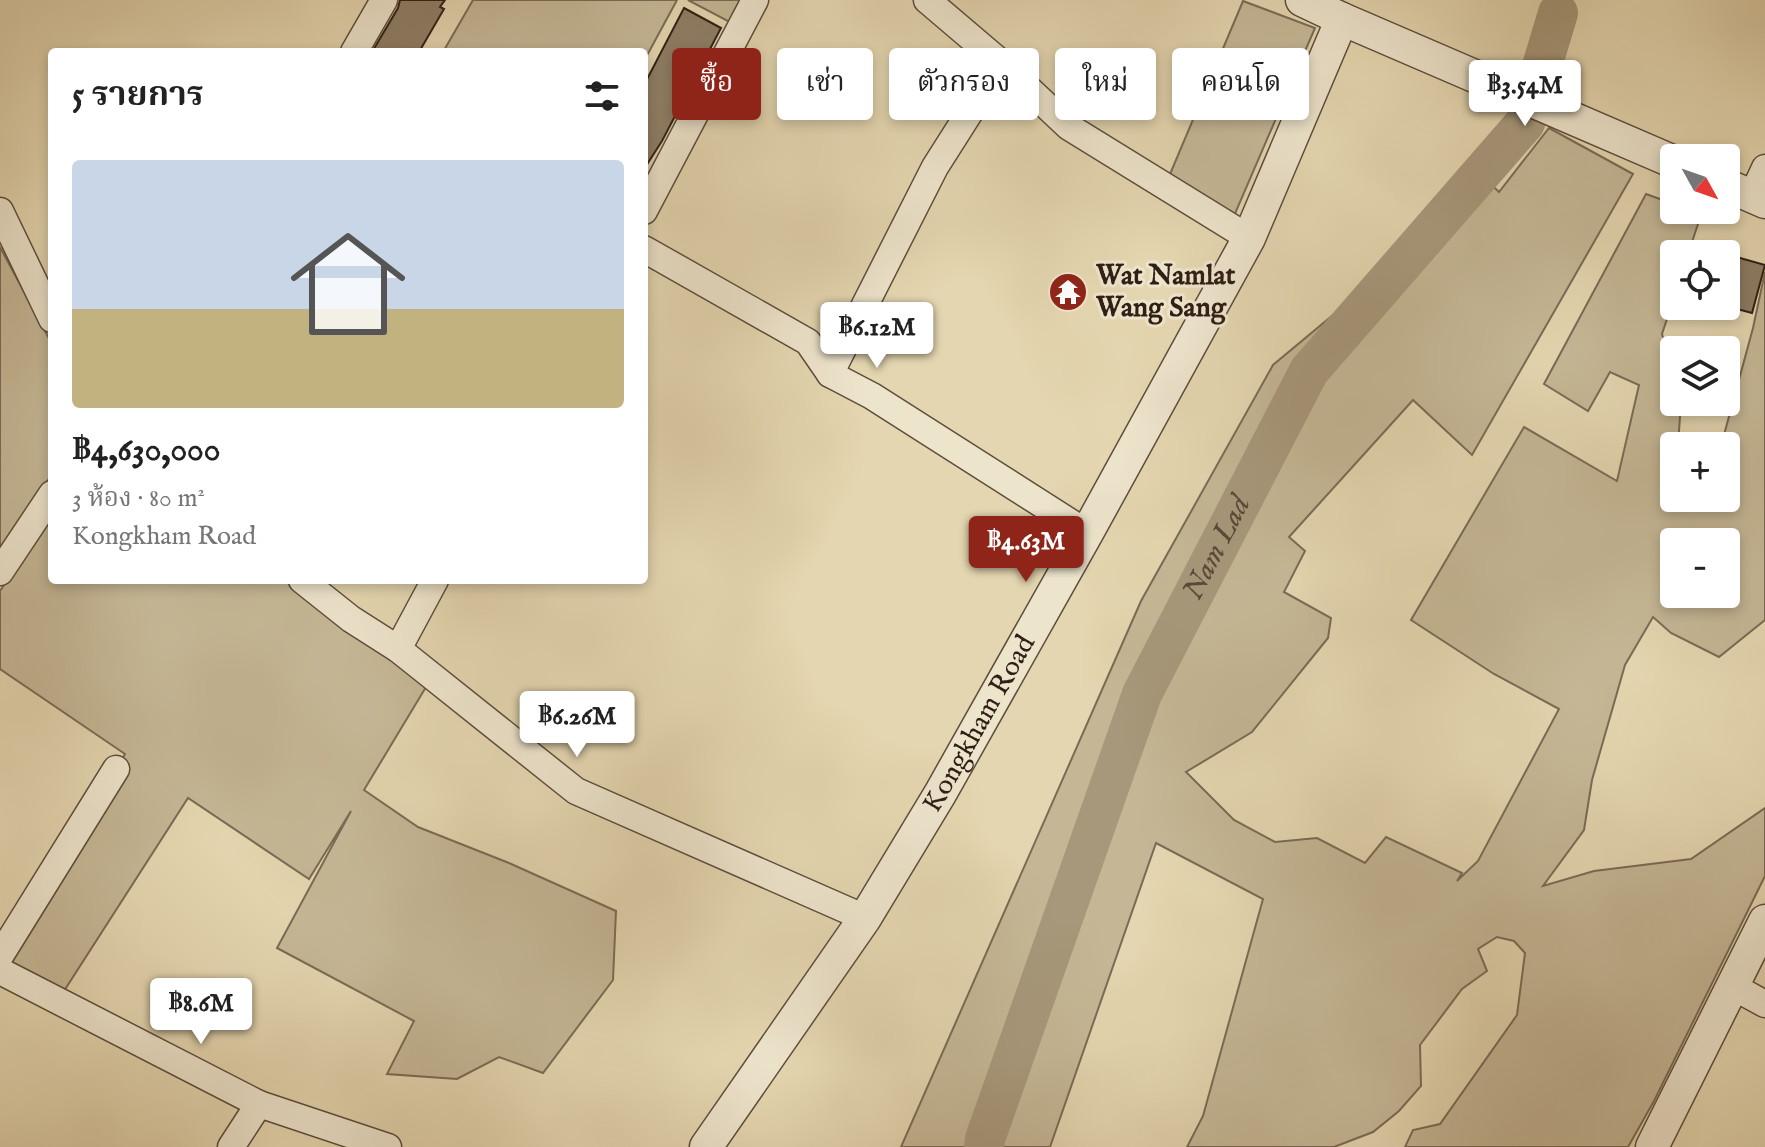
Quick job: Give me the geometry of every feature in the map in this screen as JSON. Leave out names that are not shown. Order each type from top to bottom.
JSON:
[{"type":"street","points":[[356,48],[384,0]]},
{"type":"street","points":[[648,203],[755,0]]},
{"type":"street","points":[[927,0],[983,48]]},
{"type":"street","points":[[1308,1],[1342,19],[1660,156]]},
{"type":"street","name":"Kongkham Road","points":[[706,1147],[865,918],[940,794],[1249,238],[1342,19]]},
{"type":"street","points":[[1039,99],[1069,127],[1249,238]]},
{"type":"street","points":[[830,374],[935,167],[965,120]]},
{"type":"street","points":[[0,211],[48,311]]},
{"type":"street","points":[[648,251],[808,342],[830,374],[872,396],[1087,533]]},
{"type":"street","points":[[0,572],[48,500]]},
{"type":"street","points":[[307,584],[351,619],[398,649],[576,791],[865,918]]},
{"type":"street","points":[[398,649],[433,584]]},
{"type":"street","points":[[0,956],[116,769]]},
{"type":"street","points":[[1652,1147],[1765,921]]},
{"type":"street","points":[[0,971],[259,1104],[388,1147]]},
{"type":"street","points":[[1732,986],[1765,1004]]},
{"type":"street","points":[[231,1147],[259,1104]]},
{"type":"shaded area","points":[[473,0],[677,0],[648,54],[648,48],[445,48]]},
{"type":"shaded area","points":[[688,0],[755,0],[741,28]]},
{"type":"shaded area","points":[[1243,1],[1315,28],[1306,48],[1223,48]]},
{"type":"shaded area","points":[[1193,120],[1275,120],[1234,216],[1165,186]]},
{"type":"shaded area","points":[[1549,128],[1633,174],[1472,455],[1413,400],[1289,537],[1305,551],[1284,592],[1331,618],[1328,638],[1252,732],[1186,772],[1234,820],[1275,842],[1317,838],[1365,863],[1386,837],[1462,873],[1457,881],[1478,861],[1559,709],[1494,674],[1411,620],[1524,427],[1617,481],[1639,385],[1610,372],[1588,411],[1544,384],[1646,194],[1660,199],[1660,224],[1698,224],[1693,240],[1660,240],[1660,320],[1667,320],[1660,336],[1660,416],[1680,416],[1679,432],[1660,432],[1660,512],[1740,512],[1740,432],[1725,432],[1729,416],[1740,416],[1740,376],[1765,272],[1765,620],[1719,657],[1671,633],[1653,617],[1625,665],[1592,780],[1584,830],[1543,886],[1594,871],[1691,859],[1765,808],[1765,876],[1654,1101],[1628,1147],[1405,1147],[1413,1130],[1440,1124],[1517,1015],[1525,953],[1514,941],[1497,937],[1478,949],[1487,971],[1462,989],[1420,1045],[1421,1086],[1399,1111],[1373,1132],[1334,1147],[1187,1147],[1203,1116],[1263,899],[1156,843],[1050,1147],[901,1147],[1141,601],[1273,365],[1381,275],[1471,165],[1499,192]]},
{"type":"shaded area","points":[[0,247],[48,337],[48,480],[0,552]]},
{"type":"shaded area","points":[[48,519],[48,584],[293,584],[426,687],[364,790],[418,827],[616,911],[613,980],[543,1073],[499,1057],[457,1079],[387,1074],[414,1021],[277,948],[351,811],[309,879],[188,798],[64,991],[0,960],[125,754],[0,669],[0,591]]},
{"type":"building","points":[[400,0],[445,0],[440,7],[444,9],[421,48],[374,48]]},
{"type":"building","points":[[684,8],[721,28],[711,48],[672,48],[673,120],[648,163],[648,77]]},
{"type":"building","points":[[1740,258],[1765,265],[1752,313],[1740,310]]},
{"type":"waterway","name":"Nam Lad","points":[[984,1147],[1142,694],[1309,371],[1525,123],[1558,13]]},
{"type":"place","name":"Wat Namlat Wang Sang","points":[[1068,292]]}]
